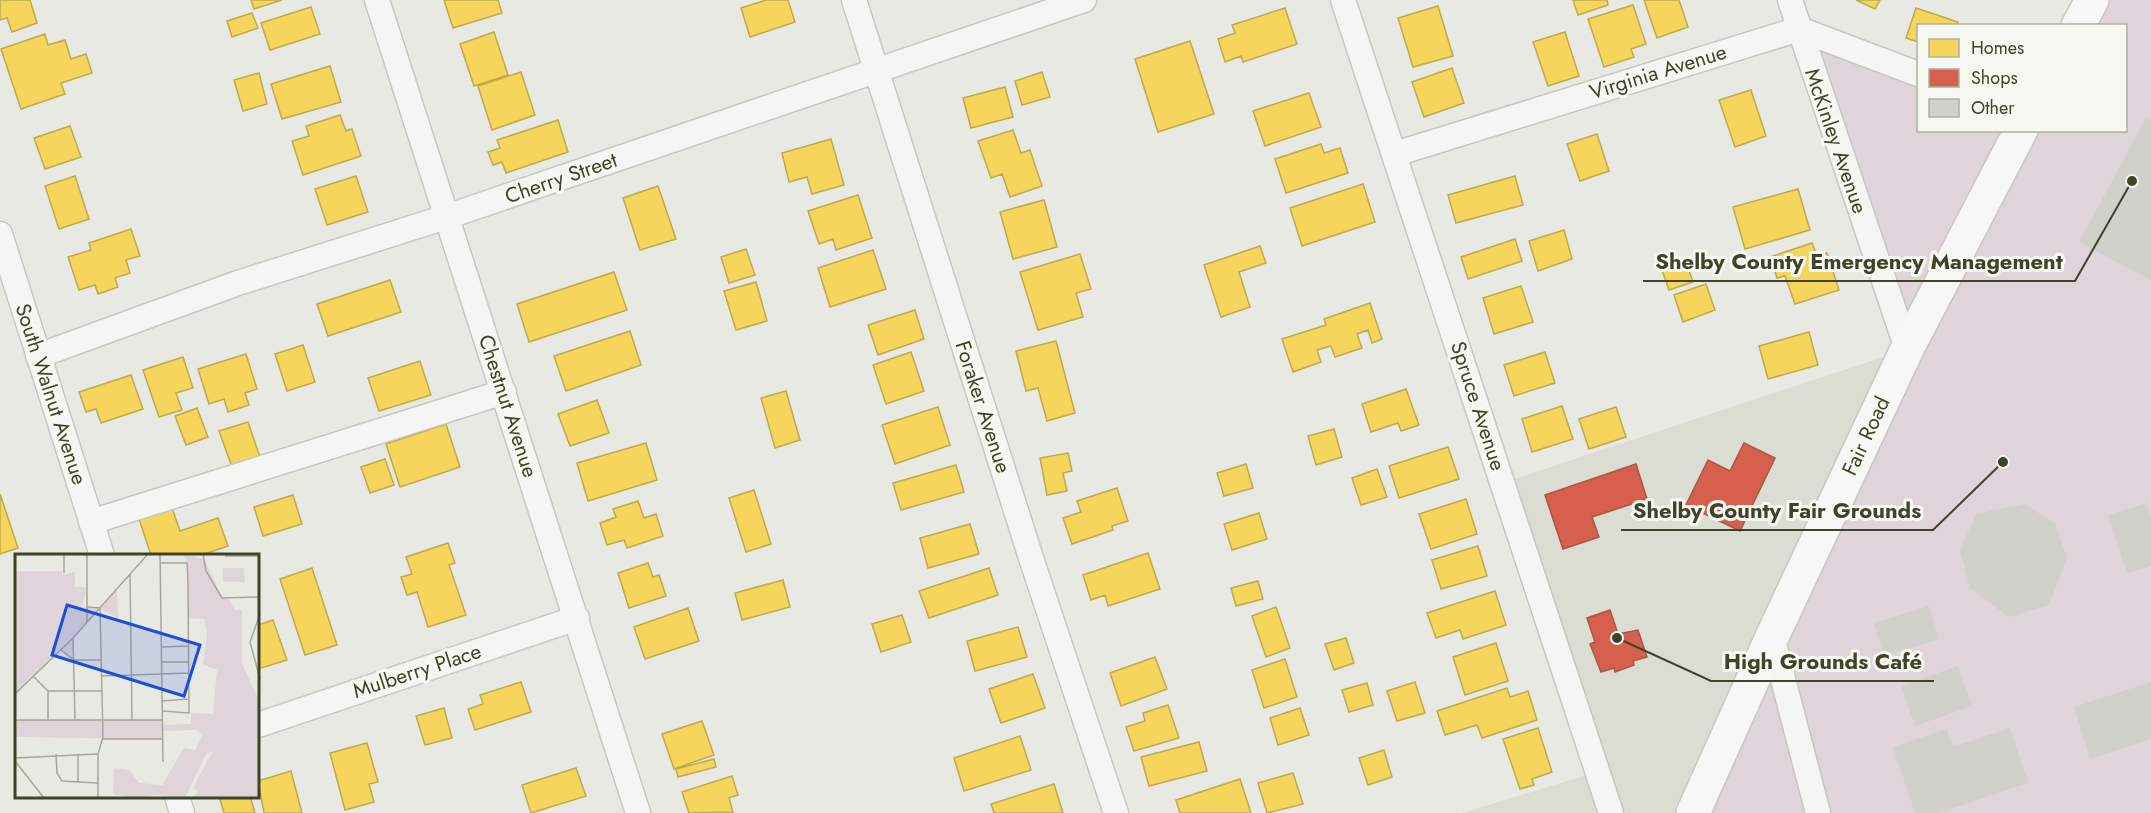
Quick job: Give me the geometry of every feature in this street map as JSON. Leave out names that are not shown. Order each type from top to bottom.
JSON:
[{"type":"main road","points":[[2079,24],[2092,0]]},
{"type":"main road","name":"Fair Road","points":[[1693,813],[1772,637],[1907,349],[2020,132]]},
{"type":"street","name":"Chestnut Avenue","points":[[377,0],[638,813]]},
{"type":"street","name":"Foraker Avenue","points":[[854,0],[1032,561],[1116,813]]},
{"type":"street","name":"Cherry Street","points":[[38,356],[238,283],[446,218],[1084,0]]},
{"type":"street","name":"Spruce Avenue","points":[[1343,0],[1611,813]]},
{"type":"street","name":"McKinley Avenue","points":[[1790,0],[1907,349]]},
{"type":"street","name":"Virginia Avenue","points":[[1395,154],[1799,28]]},
{"type":"street","points":[[1799,28],[1917,74]]},
{"type":"street","name":"South Walnut Avenue","points":[[0,234],[102,554]]},
{"type":"street","points":[[91,522],[504,392]]},
{"type":"street","name":"Mulberry Place","points":[[260,723],[577,618]]},
{"type":"street","points":[[1772,637],[1818,813]]},
{"type":"street","points":[[178,798],[183,813]]},
{"type":"shaded area","points":[[2092,0],[2151,0],[2151,813],[1693,813],[1907,349],[1799,29],[1917,74],[1917,132],[2127,132],[2127,24],[2079,24]]},
{"type":"shaded area","points":[[1907,349],[1693,813],[1462,813],[1597,772],[1502,483]]},
{"type":"building: Homes","points":[[0,0],[30,0],[37,23],[12,32],[7,18],[0,20]]},
{"type":"building: Homes","points":[[251,0],[282,0],[254,9]]},
{"type":"building: Homes","points":[[444,0],[498,0],[502,13],[453,28]]},
{"type":"building: Homes","points":[[766,0],[788,0],[795,22],[750,37],[741,8]]},
{"type":"building: Homes","points":[[1573,0],[1607,0],[1608,5],[1578,15]]},
{"type":"building: Homes","points":[[1644,0],[1679,0],[1688,27],[1657,38]]},
{"type":"building: Homes","points":[[1856,0],[1880,0],[1875,9]]},
{"type":"building: Homes","points":[[1633,5],[1646,44],[1631,49],[1634,57],[1604,67],[1588,19]]},
{"type":"building: Homes","points":[[1438,6],[1453,56],[1413,67],[1398,18]]},
{"type":"building: Homes","points":[[311,7],[320,34],[270,50],[261,23]]},
{"type":"building: Homes","points":[[1285,8],[1297,44],[1243,62],[1241,56],[1225,62],[1218,39],[1235,33],[1232,25]]},
{"type":"building: Homes","points":[[1916,8],[1958,22],[1958,24],[1917,24],[1917,42],[1906,38]]},
{"type":"building: Homes","points":[[252,13],[258,28],[232,37],[227,21]]},
{"type":"building: Homes","points":[[494,32],[508,75],[474,86],[460,44]]},
{"type":"building: Homes","points":[[1565,32],[1579,76],[1548,86],[1533,42]]},
{"type":"building: Homes","points":[[45,34],[48,45],[65,40],[71,59],[86,54],[92,73],[61,83],[65,94],[21,109],[1,49]]},
{"type":"building: Homes","points":[[1190,41],[1214,114],[1158,132],[1135,59]]},
{"type":"building: Homes","points":[[330,66],[341,102],[282,119],[271,84]]},
{"type":"building: Homes","points":[[1452,68],[1464,103],[1424,117],[1412,82]]},
{"type":"building: Homes","points":[[521,72],[535,115],[492,130],[478,86]]},
{"type":"building: Homes","points":[[1042,72],[1050,97],[1022,105],[1015,81]]},
{"type":"building: Homes","points":[[259,73],[267,104],[243,111],[234,80]]},
{"type":"building: Homes","points":[[1005,87],[1013,117],[971,128],[963,98]]},
{"type":"building: Homes","points":[[1751,90],[1766,136],[1735,147],[1719,100]]},
{"type":"building: Homes","points":[[1309,93],[1321,127],[1265,146],[1253,111]]},
{"type":"building: Homes","points":[[340,115],[346,131],[352,129],[361,156],[303,175],[292,141],[309,136],[306,126]]},
{"type":"building: Homes","points":[[558,120],[568,152],[506,173],[502,162],[493,165],[488,152],[500,148],[497,140]]},
{"type":"building: Homes","points":[[70,126],[81,157],[45,169],[34,138]]},
{"type":"building: Homes","points":[[1013,130],[1021,153],[1030,150],[1042,186],[1010,197],[1002,174],[991,178],[978,141]]},
{"type":"building: Homes","points":[[1597,134],[1609,171],[1580,181],[1567,144]]},
{"type":"building: Homes","points":[[831,139],[844,185],[812,194],[807,177],[789,182],[782,153]]},
{"type":"building: Homes","points":[[1321,144],[1324,153],[1340,148],[1348,173],[1286,193],[1275,159]]},
{"type":"building: Homes","points":[[75,176],[89,219],[59,229],[45,186]]},
{"type":"building: Homes","points":[[356,176],[368,212],[327,225],[315,189]]},
{"type":"building: Homes","points":[[1515,176],[1523,205],[1456,223],[1448,195]]},
{"type":"building: Homes","points":[[1363,184],[1375,222],[1302,246],[1290,208]]},
{"type":"building: Homes","points":[[658,186],[676,239],[640,250],[623,198]]},
{"type":"building: Homes","points":[[1798,189],[1810,230],[1745,249],[1733,207]]},
{"type":"building: Homes","points":[[858,195],[872,238],[836,250],[833,239],[819,244],[808,211]]},
{"type":"building: Homes","points":[[1044,200],[1057,247],[1013,259],[1000,212]]},
{"type":"building: Homes","points":[[131,229],[140,256],[126,260],[130,273],[115,278],[118,287],[98,294],[95,285],[79,290],[68,257],[91,250],[89,243]]},
{"type":"building: Homes","points":[[1564,230],[1572,259],[1538,271],[1529,241]]},
{"type":"building: Homes","points":[[1515,239],[1522,261],[1468,279],[1461,257]]},
{"type":"building: Homes","points":[[1812,243],[1817,256],[1827,253],[1839,290],[1795,304],[1785,276],[1777,278],[1770,257]]},
{"type":"building: Homes","points":[[1260,246],[1266,263],[1239,272],[1250,307],[1221,317],[1204,265]]},
{"type":"building: Homes","points":[[746,249],[755,275],[729,283],[721,257]]},
{"type":"building: Homes","points":[[873,250],[886,289],[830,307],[818,268]]},
{"type":"building: Homes","points":[[1080,254],[1091,289],[1076,293],[1083,317],[1038,330],[1020,272]]},
{"type":"building: Homes","points":[[1686,262],[1693,282],[1669,290],[1662,270]]},
{"type":"building: Homes","points":[[614,272],[627,310],[529,342],[517,304]]},
{"type":"building: Homes","points":[[390,280],[401,312],[328,336],[317,304]]},
{"type":"building: Homes","points":[[756,282],[767,321],[736,330],[724,291]]},
{"type":"building: Homes","points":[[1706,284],[1715,310],[1683,322],[1674,295]]},
{"type":"building: Homes","points":[[1521,286],[1533,322],[1494,334],[1483,298]]},
{"type":"building: Homes","points":[[1370,303],[1382,339],[1372,343],[1368,330],[1357,334],[1362,348],[1335,357],[1331,346],[1317,350],[1321,362],[1293,372],[1282,339],[1326,325],[1324,319]]},
{"type":"building: Homes","points":[[915,310],[924,339],[878,355],[868,325]]},
{"type":"building: Homes","points":[[630,331],[641,365],[566,391],[554,356]]},
{"type":"building: Homes","points":[[1809,332],[1818,365],[1768,379],[1759,346]]},
{"type":"building: Homes","points":[[1056,341],[1075,413],[1047,421],[1038,388],[1026,391],[1016,351]]},
{"type":"building: Homes","points":[[303,345],[315,382],[287,391],[275,354]]},
{"type":"building: Homes","points":[[911,352],[924,391],[886,404],[873,365]]},
{"type":"building: Homes","points":[[1545,352],[1555,383],[1514,396],[1504,365]]},
{"type":"building: Homes","points":[[246,354],[257,389],[245,393],[249,405],[228,412],[224,399],[209,404],[198,369]]},
{"type":"building: Homes","points":[[183,357],[193,388],[176,393],[182,410],[159,417],[143,370]]},
{"type":"building: Homes","points":[[420,361],[431,395],[379,411],[368,378]]},
{"type":"building: Homes","points":[[131,375],[143,409],[101,423],[96,409],[86,412],[79,392]]},
{"type":"building: Homes","points":[[1406,389],[1419,425],[1401,431],[1398,423],[1371,432],[1362,404]]},
{"type":"building: Homes","points":[[786,391],[800,440],[775,448],[761,398]]},
{"type":"building: Homes","points":[[597,400],[609,433],[570,446],[558,414]]},
{"type":"building: Homes","points":[[1562,406],[1573,439],[1532,452],[1522,419]]},
{"type":"building: Homes","points":[[938,407],[950,445],[895,464],[882,425]]},
{"type":"building: Homes","points":[[1616,407],[1626,437],[1589,449],[1579,419]]},
{"type":"building: Homes","points":[[197,408],[208,437],[186,445],[175,416]]},
{"type":"building: Homes","points":[[248,422],[260,457],[232,467],[219,431]]},
{"type":"building: Homes","points":[[446,424],[460,467],[400,487],[386,444]]},
{"type":"building: Homes","points":[[1334,429],[1342,457],[1316,465],[1308,436]]},
{"type":"building: Homes","points":[[646,443],[657,480],[588,501],[577,463]]},
{"type":"building: Homes","points":[[1448,447],[1459,479],[1399,498],[1389,466]]},
{"type":"building: Homes","points":[[1068,453],[1072,471],[1063,473],[1067,491],[1047,495],[1040,458]]},
{"type":"building: Homes","points":[[385,459],[394,485],[370,493],[361,467]]},
{"type":"building: Homes","points":[[1246,464],[1253,488],[1224,496],[1217,473]]},
{"type":"building: Homes","points":[[956,465],[964,492],[901,510],[893,483]]},
{"type":"building: Homes","points":[[1377,469],[1387,497],[1361,505],[1352,478]]},
{"type":"building: Homes","points":[[1117,488],[1128,521],[1112,526],[1113,530],[1072,544],[1063,518],[1081,512],[1077,501]]},
{"type":"building: Homes","points":[[754,490],[771,544],[746,552],[729,498]]},
{"type":"building: Homes","points":[[0,494],[18,548],[0,554]]},
{"type":"building: Homes","points":[[293,495],[302,524],[263,536],[254,507]]},
{"type":"building: Homes","points":[[1466,499],[1477,534],[1431,549],[1419,514]]},
{"type":"building: Homes","points":[[638,501],[644,518],[656,514],[663,536],[627,548],[624,540],[607,545],[600,523],[616,517],[613,509]]},
{"type":"building: Homes","points":[[172,508],[180,531],[218,518],[228,546],[205,554],[151,554],[139,519]]},
{"type":"building: Homes","points":[[1259,513],[1267,539],[1232,550],[1224,524]]},
{"type":"building: Homes","points":[[970,524],[979,554],[928,568],[920,538]]},
{"type":"building: Homes","points":[[448,543],[455,563],[449,565],[466,615],[428,627],[417,592],[407,595],[401,577],[412,574],[406,557]]},
{"type":"building: Homes","points":[[1478,546],[1487,576],[1441,589],[1432,560]]},
{"type":"building: Homes","points":[[1148,553],[1160,589],[1108,606],[1105,595],[1091,600],[1083,575]]},
{"type":"building: Homes","points":[[648,563],[653,577],[659,575],[666,596],[629,608],[618,573]]},
{"type":"building: Homes","points":[[312,568],[337,645],[305,655],[280,579]]},
{"type":"building: Homes","points":[[989,568],[998,595],[929,618],[919,591]]},
{"type":"building: Homes","points":[[783,580],[790,607],[742,620],[735,593]]},
{"type":"building: Homes","points":[[1258,581],[1263,599],[1236,606],[1231,588]]},
{"type":"building: Homes","points":[[1495,591],[1506,625],[1463,639],[1460,630],[1436,638],[1427,613]]},
{"type":"building: Homes","points":[[1276,607],[1290,648],[1266,657],[1252,616]]},
{"type":"building: Homes","points":[[688,608],[699,641],[645,659],[634,627]]},
{"type":"building: Homes","points":[[902,615],[911,642],[881,652],[872,624]]},
{"type":"building: Homes","points":[[273,620],[287,660],[260,668],[260,624]]},
{"type":"building: Homes","points":[[1018,627],[1027,657],[975,671],[967,641]]},
{"type":"building: Homes","points":[[1346,638],[1354,663],[1334,670],[1325,644]]},
{"type":"building: Homes","points":[[1496,643],[1508,681],[1465,695],[1453,657]]},
{"type":"building: Homes","points":[[1155,657],[1167,689],[1121,706],[1110,673]]},
{"type":"building: Homes","points":[[1285,659],[1297,697],[1264,708],[1252,670]]},
{"type":"building: Homes","points":[[1033,674],[1045,708],[1001,723],[989,689]]},
{"type":"building: Homes","points":[[521,682],[531,712],[475,730],[468,709],[483,704],[480,695]]},
{"type":"building: Homes","points":[[1415,682],[1425,713],[1397,721],[1387,691]]},
{"type":"building: Homes","points":[[1367,683],[1373,705],[1349,712],[1342,690]]},
{"type":"building: Homes","points":[[1507,688],[1510,697],[1528,691],[1537,720],[1482,738],[1477,725],[1445,735],[1437,711]]},
{"type":"building: Homes","points":[[1168,705],[1179,738],[1134,751],[1126,727],[1145,721],[1143,713]]},
{"type":"building: Homes","points":[[444,708],[452,738],[425,745],[416,716]]},
{"type":"building: Homes","points":[[1300,708],[1309,735],[1278,745],[1270,718]]},
{"type":"building: Homes","points":[[702,721],[714,755],[674,769],[662,734]]},
{"type":"building: Homes","points":[[1538,728],[1552,772],[1532,779],[1534,785],[1520,789],[1503,739]]},
{"type":"building: Homes","points":[[1020,736],[1031,770],[964,791],[954,758]]},
{"type":"building: Homes","points":[[1199,742],[1207,771],[1149,786],[1141,757]]},
{"type":"building: Homes","points":[[367,743],[378,782],[369,784],[374,802],[345,810],[330,753]]},
{"type":"building: Homes","points":[[1384,750],[1392,777],[1368,785],[1359,758]]},
{"type":"building: Homes","points":[[714,759],[716,767],[678,777],[676,769]]},
{"type":"building: Homes","points":[[576,768],[586,796],[531,813],[522,785]]},
{"type":"building: Homes","points":[[291,771],[302,813],[264,813],[260,780]]},
{"type":"building: Homes","points":[[1293,773],[1303,804],[1267,813],[1258,783]]},
{"type":"building: Homes","points":[[732,776],[738,795],[729,798],[733,812],[689,813],[682,792]]},
{"type":"building: Homes","points":[[1240,779],[1251,813],[1180,813],[1176,800]]},
{"type":"building: Homes","points":[[1054,784],[1063,813],[994,813],[991,804]]},
{"type":"building: Homes","points":[[220,798],[251,798],[255,813],[224,813]]},
{"type":"building: Shops","points":[[1744,443],[1775,458],[1740,531],[1686,505],[1708,460],[1730,471]]},
{"type":"building: Shops","points":[[1636,464],[1647,499],[1592,517],[1599,537],[1563,549],[1545,495]]},
{"type":"building: Shops","points":[[1610,610],[1618,634],[1638,630],[1647,657],[1633,661],[1634,665],[1615,672],[1614,668],[1601,672],[1590,644],[1595,642],[1587,618]]},
{"type":"building: Other","points":[[2146,118],[2151,121],[2151,280],[2079,242]]},
{"type":"building: Other","points":[[2147,503],[2151,516],[2151,566],[2127,573],[2108,515]]},
{"type":"building: Other","points":[[2024,504],[2055,523],[2067,558],[2049,605],[2009,617],[1970,588],[1960,550],[1976,514]]},
{"type":"building: Other","points":[[1929,606],[1939,639],[1884,656],[1874,623]]},
{"type":"building: Other","points":[[1958,666],[1972,706],[1915,726],[1901,686]]},
{"type":"building: Other","points":[[2151,682],[2151,739],[2090,759],[2074,707]]},
{"type":"building: Other","points":[[2010,728],[2028,783],[1939,813],[1915,813],[1893,747],[1947,729],[1953,747]]},
{"type":"place","name":"Shelby County Emergency Management","points":[[2132,181]]},
{"type":"place","name":"Shelby County Fair Grounds","points":[[2003,462]]},
{"type":"place","name":"High Grounds Café","points":[[1617,638]]}]
